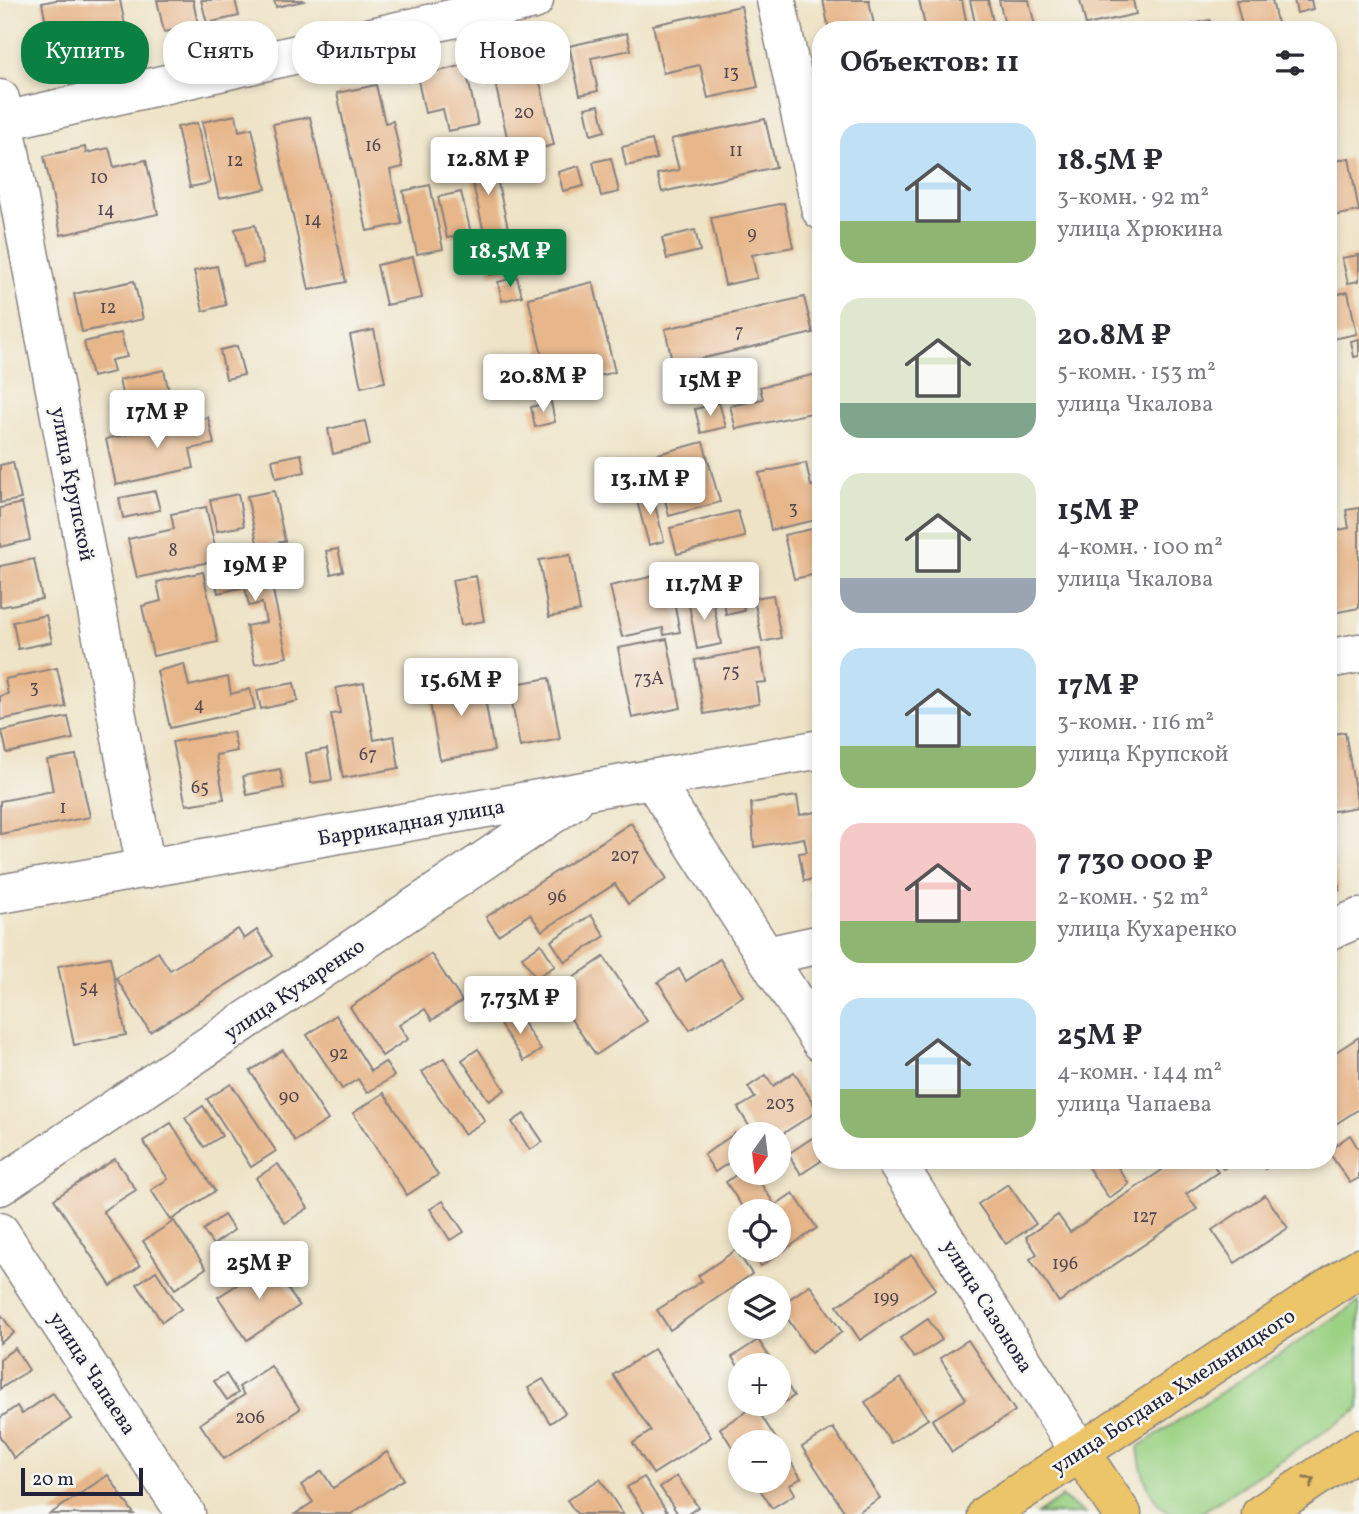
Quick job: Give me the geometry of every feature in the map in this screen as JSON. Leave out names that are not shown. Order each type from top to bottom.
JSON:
[{"type":"main road","name":"улица Богдана Хмельницкого","points":[[987,1514],[1359,1268]]},
{"type":"main road","points":[[1261,1514],[1359,1449]]},
{"type":"main road","points":[[1080,1452],[1122,1514]]},
{"type":"street","points":[[1,114],[534,0]]},
{"type":"street","points":[[776,0],[812,168]]},
{"type":"street","name":"улица Крупской","points":[[1,114],[146,869]]},
{"type":"street","points":[[1337,657],[1359,653]]},
{"type":"street","name":"Баррикадная улица","points":[[0,894],[812,751]]},
{"type":"street","points":[[652,779],[812,1028]]},
{"type":"street","name":"улица Кухаренко","points":[[0,1186],[588,791]]},
{"type":"street","points":[[1337,927],[1359,918]]},
{"type":"street","points":[[766,956],[812,946]]},
{"type":"street","name":"улица Сазонова","points":[[901,1169],[1080,1452]]},
{"type":"street","name":"улица Чапаева","points":[[0,1232],[176,1510]]},
{"type":"green space","points":[[1359,1302],[1359,1409],[1199,1514],[1176,1514],[1159,1505],[1144,1476],[1138,1447]]},
{"type":"green space","points":[[1062,1497],[1085,1514],[1037,1514]]},
{"type":"building","points":[[56,0],[120,0],[124,21],[45,21],[42,3]]},
{"type":"building","points":[[157,0],[193,0],[197,21],[163,21],[163,27]]},
{"type":"building","points":[[201,0],[235,0],[239,16],[206,21]]},
{"type":"building","points":[[274,0],[303,0],[304,1],[276,7]]},
{"type":"building","points":[[823,0],[869,0],[873,21],[827,21]]},
{"type":"building","points":[[919,0],[962,0],[966,21],[924,21]]},
{"type":"building","points":[[970,0],[988,0],[993,21],[975,21]]},
{"type":"building","points":[[999,0],[1029,0],[1034,21],[1004,21]]},
{"type":"building","points":[[1080,0],[1133,0],[1136,14],[1104,21],[1085,21]]},
{"type":"building","points":[[1236,0],[1272,0],[1277,21],[1241,21]]},
{"type":"building","points":[[1294,0],[1311,0],[1313,9],[1297,13]]},
{"type":"building","points":[[741,6],[758,87],[708,98],[700,65],[663,73],[653,25]]},
{"type":"building","points":[[627,33],[631,50],[591,58],[598,91],[580,95],[570,46]]},
{"type":"building","points":[[455,67],[455,84],[469,84],[478,125],[448,131],[443,109],[425,113],[419,84],[441,84],[441,70]]},
{"type":"building","points":[[495,84],[540,84],[554,145],[511,155]]},
{"type":"building","points":[[376,85],[385,123],[393,121],[403,167],[390,170],[402,224],[367,231],[337,93]]},
{"type":"building","points":[[599,105],[605,131],[591,135],[585,108]]},
{"type":"building","points":[[236,115],[239,131],[252,128],[266,189],[219,198],[202,122]]},
{"type":"building","points":[[310,117],[346,282],[309,290],[273,124]]},
{"type":"building","points":[[765,119],[776,167],[662,192],[657,174],[679,170],[671,139]]},
{"type":"building","points":[[197,123],[210,183],[190,187],[177,127]]},
{"type":"building","points":[[652,140],[657,159],[626,166],[622,147]]},
{"type":"building","points":[[85,147],[86,153],[109,148],[114,167],[146,160],[158,214],[61,235],[44,156]]},
{"type":"building","points":[[611,158],[619,192],[601,196],[593,162]]},
{"type":"building","points":[[1349,158],[1359,211],[1337,215],[1337,161]]},
{"type":"building","points":[[493,161],[508,228],[484,233],[469,166]]},
{"type":"building","points":[[579,166],[584,186],[563,191],[558,172]]},
{"type":"building","points":[[430,185],[443,249],[417,254],[403,191]]},
{"type":"building","points":[[461,192],[471,233],[447,238],[438,197]]},
{"type":"building","points":[[784,203],[793,247],[752,255],[757,278],[725,285],[711,218]]},
{"type":"building","points":[[255,225],[263,263],[244,267],[235,229]]},
{"type":"building","points":[[695,230],[700,251],[667,259],[662,238]]},
{"type":"building","points":[[510,252],[514,269],[490,275],[486,257]]},
{"type":"building","points":[[1359,255],[1359,281],[1348,283],[1342,258]]},
{"type":"building","points":[[413,257],[422,298],[386,305],[377,265]]},
{"type":"building","points":[[217,266],[226,305],[203,311],[194,271]]},
{"type":"building","points":[[517,277],[522,296],[502,301],[498,282]]},
{"type":"building","points":[[134,281],[143,319],[82,332],[74,294]]},
{"type":"building","points":[[593,282],[615,372],[550,388],[528,298]]},
{"type":"building","points":[[1348,292],[1357,334],[1337,338],[1337,294]]},
{"type":"building","points":[[804,297],[812,333],[673,365],[665,329]]},
{"type":"building","points":[[374,330],[385,382],[361,387],[350,335]]},
{"type":"building","points":[[121,333],[127,357],[111,360],[114,372],[92,377],[84,342]]},
{"type":"building","points":[[1359,339],[1359,356],[1354,357],[1351,341]]},
{"type":"building","points":[[237,346],[244,375],[226,379],[220,350]]},
{"type":"building","points":[[716,362],[721,383],[689,390],[684,369]]},
{"type":"building","points":[[164,370],[172,405],[127,415],[119,380]]},
{"type":"building","points":[[812,375],[812,413],[736,429],[730,406],[763,399],[760,387]]},
{"type":"building","points":[[551,402],[555,422],[535,427],[531,407]]},
{"type":"building","points":[[719,403],[726,427],[701,433],[695,409]]},
{"type":"building","points":[[208,417],[214,444],[190,449],[194,468],[116,485],[106,439]]},
{"type":"building","points":[[365,421],[370,445],[333,454],[328,429]]},
{"type":"building","points":[[703,442],[720,502],[669,516],[654,455]]},
{"type":"building","points":[[301,454],[305,472],[276,478],[272,460]]},
{"type":"building","points":[[13,462],[21,499],[0,503],[0,465]]},
{"type":"building","points":[[806,463],[812,486],[812,521],[771,530],[759,473]]},
{"type":"building","points":[[651,489],[664,541],[649,545],[635,494]]},
{"type":"building","points":[[155,491],[160,510],[123,518],[119,498]]},
{"type":"building","points":[[274,491],[285,541],[258,547],[247,496]]},
{"type":"building","points":[[238,494],[244,526],[217,531],[210,500]]},
{"type":"building","points":[[22,503],[30,540],[0,547],[0,508]]},
{"type":"building","points":[[206,507],[218,560],[137,578],[128,539],[174,529],[171,514]]},
{"type":"building","points":[[1359,508],[1359,608],[1337,612],[1337,530],[1349,528],[1346,510]]},
{"type":"building","points":[[738,511],[745,537],[677,554],[670,528]]},
{"type":"building","points":[[812,529],[812,575],[794,579],[784,535]]},
{"type":"building","points":[[338,549],[343,571],[331,574],[326,551]]},
{"type":"building","points":[[265,553],[287,657],[255,664],[246,626],[266,622],[262,603],[249,606],[245,587],[218,593],[212,565]]},
{"type":"building","points":[[570,555],[580,611],[549,617],[539,560]]},
{"type":"building","points":[[34,559],[42,599],[0,607],[0,566]]},
{"type":"building","points":[[203,572],[218,642],[153,656],[142,606],[161,601],[157,582]]},
{"type":"building","points":[[668,573],[680,632],[664,635],[663,628],[622,637],[610,586]]},
{"type":"building","points":[[476,576],[484,621],[461,625],[452,580]]},
{"type":"building","points":[[712,595],[721,644],[697,649],[688,599]]},
{"type":"building","points":[[773,595],[781,638],[762,642],[754,598]]},
{"type":"building","points":[[742,598],[744,611],[726,615],[724,601]]},
{"type":"building","points":[[46,615],[52,642],[18,649],[13,622]]},
{"type":"building","points":[[667,639],[681,708],[632,718],[618,648]]},
{"type":"building","points":[[760,649],[766,682],[756,683],[759,704],[704,714],[695,660]]},
{"type":"building","points":[[184,664],[189,686],[228,677],[231,694],[250,689],[255,709],[170,728],[157,671]]},
{"type":"building","points":[[57,668],[66,707],[0,720],[0,696],[8,694],[5,679]]},
{"type":"building","points":[[481,675],[494,751],[440,760],[427,685]]},
{"type":"building","points":[[549,678],[560,739],[520,747],[509,685]]},
{"type":"building","points":[[294,683],[298,701],[261,709],[257,690]]},
{"type":"building","points":[[364,683],[374,740],[394,736],[399,768],[343,778],[331,714],[340,713],[336,688]]},
{"type":"building","points":[[68,717],[73,739],[7,753],[2,731]]},
{"type":"building","points":[[233,732],[237,751],[216,755],[224,799],[186,805],[172,742]]},
{"type":"building","points":[[1345,732],[1358,807],[1337,810],[1337,733]]},
{"type":"building","points":[[327,749],[332,780],[311,783],[306,753]]},
{"type":"building","points":[[76,755],[90,817],[0,834],[0,801],[53,791],[47,760]]},
{"type":"building","points":[[280,769],[284,788],[247,795],[243,776]]},
{"type":"building","points":[[797,796],[800,815],[812,813],[812,880],[804,881],[799,853],[807,852],[804,838],[754,847],[751,803]]},
{"type":"building","points":[[631,823],[667,879],[628,904],[615,884],[542,931],[530,914],[498,935],[486,917]]},
{"type":"building","points":[[591,915],[605,936],[565,962],[551,941]]},
{"type":"building","points":[[238,929],[244,939],[257,930],[273,956],[150,1032],[116,978],[158,952],[170,970]]},
{"type":"building","points":[[541,944],[555,966],[536,978],[522,957]]},
{"type":"building","points":[[431,954],[462,1001],[432,1020],[425,1009],[399,1025],[408,1039],[382,1056],[350,1007]]},
{"type":"building","points":[[110,957],[126,1035],[74,1045],[58,966]]},
{"type":"building","points":[[604,957],[647,1021],[596,1055],[552,992]]},
{"type":"building","points":[[720,959],[743,996],[690,1030],[658,982],[679,969],[686,981]]},
{"type":"building","points":[[516,1012],[541,1050],[524,1061],[499,1023]]},
{"type":"building","points":[[336,1015],[371,1071],[385,1062],[394,1076],[367,1093],[358,1079],[342,1089],[307,1035]]},
{"type":"building","points":[[1359,1037],[1359,1109],[1337,1123],[1337,1051]]},
{"type":"building","points":[[478,1049],[505,1090],[489,1101],[462,1060]]},
{"type":"building","points":[[283,1050],[328,1120],[295,1141],[250,1071]]},
{"type":"building","points":[[444,1058],[485,1121],[464,1134],[422,1072]]},
{"type":"building","points":[[794,1072],[812,1101],[812,1115],[791,1128],[791,1122],[747,1122],[738,1108],[755,1098],[748,1087],[766,1075],[773,1086]]},
{"type":"building","points":[[231,1084],[276,1151],[251,1167],[207,1099]]},
{"type":"building","points":[[384,1093],[438,1175],[407,1195],[353,1113]]},
{"type":"building","points":[[203,1106],[222,1136],[204,1147],[185,1118]]},
{"type":"building","points":[[524,1114],[543,1142],[530,1150],[512,1122]]},
{"type":"building","points":[[171,1123],[215,1191],[171,1220],[151,1190],[168,1179],[143,1141]]},
{"type":"building","points":[[1350,1135],[1359,1150],[1359,1178],[1350,1183],[1337,1164],[1337,1144]]},
{"type":"building","points":[[728,1138],[728,1163],[715,1172],[704,1155]]},
{"type":"building","points":[[812,1138],[812,1167],[801,1174],[791,1159],[791,1152]]},
{"type":"building","points":[[115,1159],[136,1190],[103,1211],[140,1266],[111,1286],[54,1199]]},
{"type":"building","points":[[278,1164],[308,1208],[285,1223],[256,1178]]},
{"type":"building","points":[[1089,1169],[1119,1169],[1129,1184],[1109,1198]]},
{"type":"building","points":[[1164,1169],[1216,1169],[1218,1172],[1186,1194],[1197,1209],[1059,1302],[1030,1259],[1037,1254],[1026,1237],[1058,1215],[1070,1232]]},
{"type":"building","points":[[728,1181],[728,1185],[762,1185],[771,1199],[737,1199],[726,1182]]},
{"type":"building","points":[[1008,1184],[1036,1224],[1006,1244],[978,1204]]},
{"type":"building","points":[[793,1193],[817,1228],[791,1246],[791,1199],[784,1199]]},
{"type":"building","points":[[1265,1195],[1288,1228],[1235,1263],[1212,1230]]},
{"type":"building","points":[[443,1201],[464,1232],[450,1240],[430,1209]]},
{"type":"building","points":[[224,1215],[234,1230],[213,1245],[203,1230]]},
{"type":"building","points":[[174,1221],[206,1268],[175,1289],[143,1241]]},
{"type":"building","points":[[728,1255],[728,1262],[744,1262],[752,1274],[728,1276],[728,1290],[670,1330],[657,1310],[702,1281],[698,1276]]},
{"type":"building","points":[[912,1255],[936,1289],[860,1340],[837,1306]]},
{"type":"building","points":[[271,1263],[299,1306],[247,1340],[218,1297]]},
{"type":"building","points":[[156,1271],[181,1309],[162,1322],[137,1284]]},
{"type":"building","points":[[810,1285],[842,1332],[811,1353],[791,1324],[791,1298]]},
{"type":"building","points":[[0,1313],[14,1333],[0,1343]]},
{"type":"building","points":[[928,1319],[942,1340],[914,1358],[900,1338]]},
{"type":"building","points":[[758,1340],[767,1353],[738,1353]]},
{"type":"building","points":[[968,1340],[1015,1411],[952,1452],[932,1420],[966,1399],[940,1358]]},
{"type":"building","points":[[15,1348],[29,1370],[0,1389],[0,1359]]},
{"type":"building","points":[[654,1349],[711,1437],[653,1474],[633,1443],[651,1431],[613,1375]]},
{"type":"building","points":[[271,1366],[300,1409],[224,1459],[200,1424],[244,1395],[239,1387]]},
{"type":"building","points":[[226,1374],[238,1393],[227,1400],[214,1381]]},
{"type":"building","points":[[901,1378],[928,1419],[891,1443],[865,1402]]},
{"type":"building","points":[[543,1379],[565,1413],[550,1423],[528,1388]]},
{"type":"building","points":[[53,1393],[71,1419],[14,1458],[0,1437],[0,1418],[17,1406],[22,1414]]},
{"type":"building","points":[[739,1416],[761,1416],[770,1430],[728,1430],[728,1440],[720,1428]]},
{"type":"building","points":[[833,1428],[880,1498],[855,1514],[846,1514],[802,1447]]},
{"type":"building","points":[[387,1452],[404,1479],[351,1514],[295,1514],[313,1502],[301,1485],[322,1471],[333,1488]]},
{"type":"building","points":[[791,1462],[801,1478],[791,1484]]},
{"type":"building","points":[[108,1475],[134,1514],[50,1514],[53,1512]]},
{"type":"building","points":[[677,1476],[698,1507],[688,1514],[678,1514],[660,1487]]},
{"type":"building","points":[[644,1477],[667,1512],[645,1514],[627,1487]]},
{"type":"building","points":[[600,1479],[623,1514],[577,1514],[567,1500]]},
{"type":"building","points":[[791,1487],[795,1494],[772,1508],[762,1493],[791,1493]]}]
